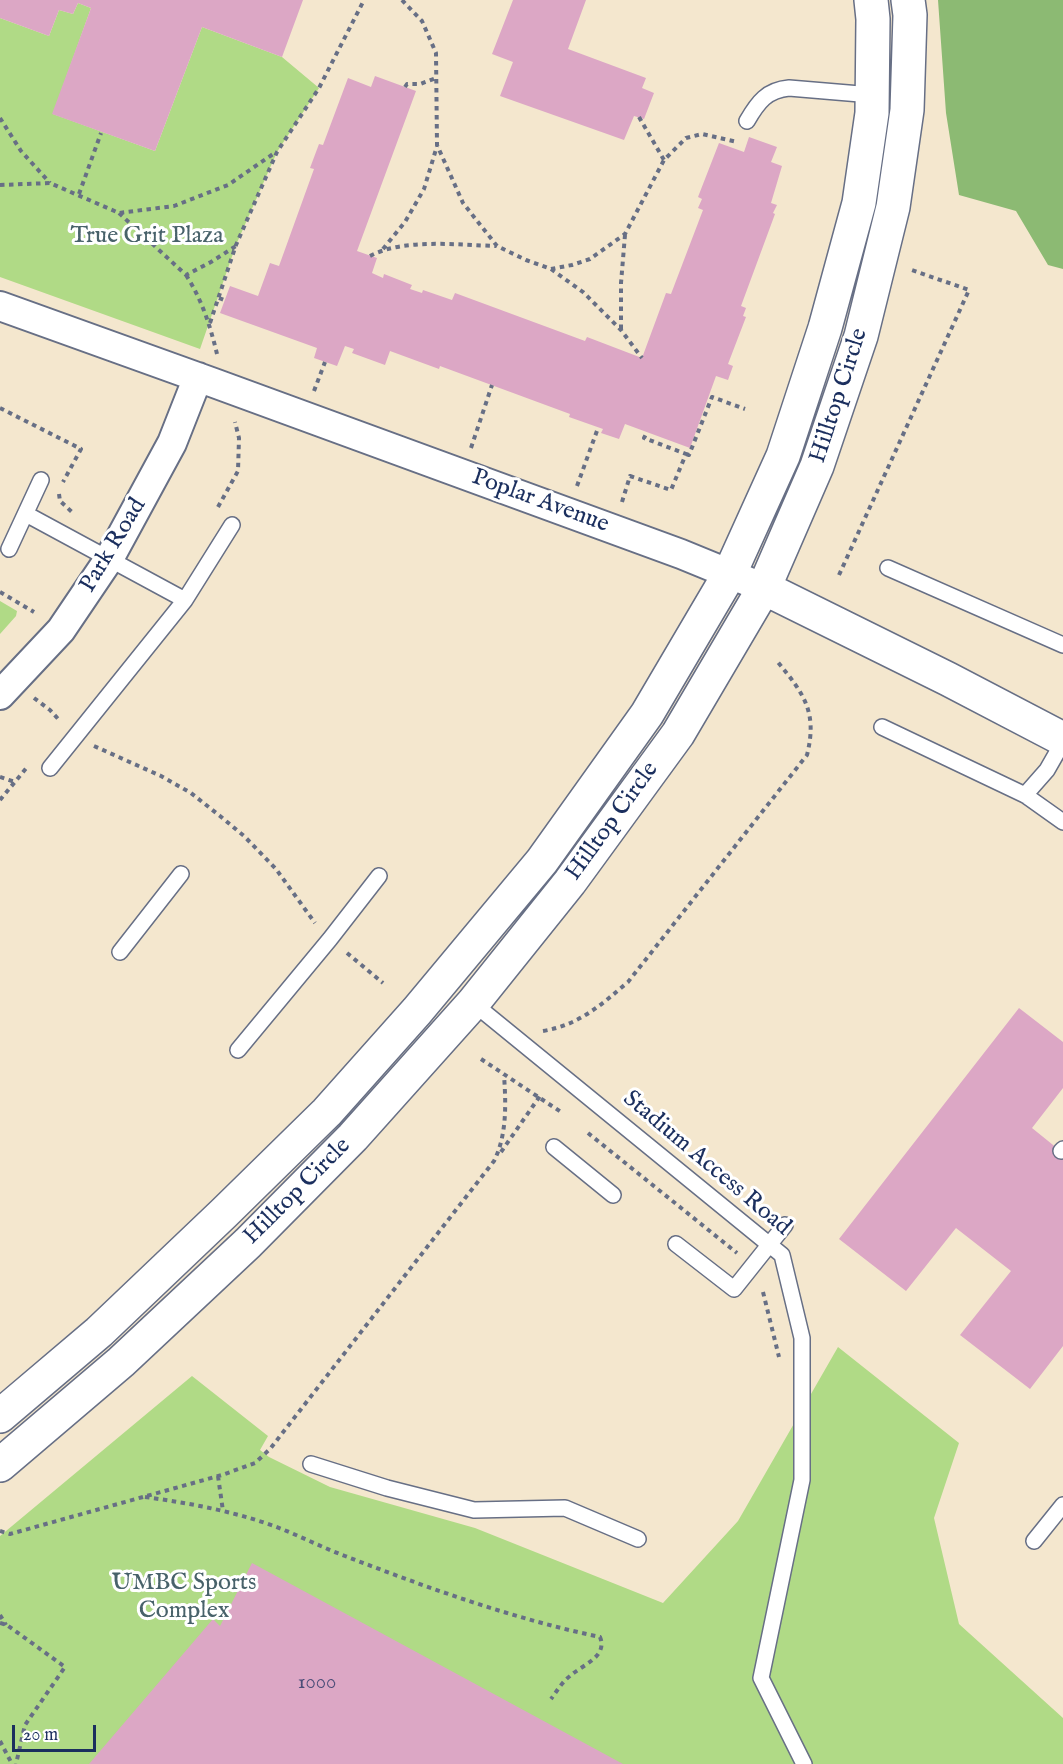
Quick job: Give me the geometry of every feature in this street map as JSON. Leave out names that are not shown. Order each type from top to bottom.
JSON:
[{"type":"street","name":"Hilltop Circle","points":[[0,1416],[99,1332],[327,1112],[417,1011],[542,861],[647,714],[730,573],[783,456],[825,328],[859,203],[872,113],[873,20],[871,0]]},
{"type":"street","name":"Hilltop Circle","points":[[0,1464],[121,1362],[248,1244],[353,1137],[473,1003],[570,882],[678,734],[764,588],[821,456],[861,336],[893,207],[907,110],[910,15],[908,0]]},
{"type":"street","name":"Poplar Avenue","points":[[0,306],[730,573],[948,679],[1063,741]]},
{"type":"street","name":"Park Road","points":[[0,695],[61,630],[110,559],[172,443],[198,377]]},
{"type":"lane","points":[[747,121],[762,97],[779,89],[872,95]]},
{"type":"lane","points":[[9,549],[41,480]]},
{"type":"lane","points":[[26,514],[185,600]]},
{"type":"lane","points":[[50,768],[185,600],[232,525]]},
{"type":"lane","points":[[888,568],[1063,645]]},
{"type":"lane","points":[[882,727],[1026,795],[1063,822]]},
{"type":"lane","points":[[1026,795],[1047,770],[1063,741]]},
{"type":"lane","points":[[120,952],[181,874]]},
{"type":"lane","points":[[237,1050],[330,939],[379,876]]},
{"type":"lane","name":"Stadium Access Road","points":[[473,1003],[782,1255],[802,1338],[802,1480],[761,1678],[804,1764]]},
{"type":"lane","points":[[554,1147],[613,1195]]},
{"type":"lane","points":[[676,1244],[734,1289],[785,1225]]},
{"type":"lane","points":[[311,1464],[387,1488],[474,1510],[565,1508],[638,1539]]},
{"type":"lane","points":[[1034,1541],[1063,1505]]},
{"type":"path","points":[[0,185],[50,183],[119,213],[186,275],[198,294],[210,324],[236,245],[277,152],[319,88],[364,0]]},
{"type":"path","points":[[370,256],[383,249],[405,222],[424,189],[437,146],[436,53],[422,21],[402,0]]},
{"type":"path","points":[[405,87],[406,84],[420,84],[436,78]]},
{"type":"path","points":[[639,117],[664,160]]},
{"type":"path","points":[[0,118],[21,151],[50,183]]},
{"type":"path","points":[[79,194],[101,133]]},
{"type":"path","points":[[621,330],[621,283],[625,234],[664,160],[686,138],[693,135],[714,136],[747,144]]},
{"type":"path","points":[[437,146],[463,203],[496,246]]},
{"type":"path","points":[[119,213],[174,206],[228,185],[277,152]]},
{"type":"path","points":[[551,269],[590,259],[625,234]]},
{"type":"path","points":[[186,275],[236,245]]},
{"type":"path","points":[[383,249],[430,245],[496,246],[551,269],[583,292],[621,330],[642,358]]},
{"type":"path","points":[[839,575],[969,290],[916,271]]},
{"type":"path","points":[[219,298],[224,300]]},
{"type":"path","points":[[314,391],[325,362]]},
{"type":"path","points":[[470,448],[492,385]]},
{"type":"path","points":[[647,432],[644,438],[689,455],[712,397],[745,409]]},
{"type":"path","points":[[218,507],[237,471],[239,438],[235,422]]},
{"type":"path","points":[[576,488],[598,428]]},
{"type":"path","points":[[621,503],[630,476],[671,490],[686,454]]},
{"type":"path","points":[[0,592],[34,612]]},
{"type":"path","points":[[536,1031],[558,1029],[574,1023],[610,998],[628,982],[807,755],[812,735],[808,709],[802,692],[777,661]]},
{"type":"path","points":[[42,705],[63,724]]},
{"type":"path","points":[[87,742],[161,776],[191,793],[220,816],[244,836],[276,869],[311,919],[330,939],[383,983]]},
{"type":"path","points":[[0,777],[15,782]]},
{"type":"path","points":[[481,1059],[561,1112]]},
{"type":"path","points":[[494,1161],[500,1149],[504,1128],[506,1102],[504,1076]]},
{"type":"path","points":[[0,1531],[10,1534],[218,1476],[255,1463],[270,1449],[494,1161],[540,1096]]},
{"type":"path","points":[[588,1133],[742,1257]]},
{"type":"path","points":[[218,1476],[223,1511]]},
{"type":"path","points":[[142,1497],[182,1502],[223,1511],[273,1526],[345,1556],[537,1622],[600,1637],[601,1651],[594,1659],[568,1676],[551,1699]]},
{"type":"path","points":[[0,1616],[7,1625],[65,1667],[25,1725],[14,1764]]},
{"type":"path","points":[[0,1623],[7,1625]]},
{"type":"path","points":[[0,1741],[14,1764]]},
{"type":"green space","points":[[938,0],[1063,0],[1063,269],[1048,265],[1016,211],[959,195],[946,113]]},
{"type":"green space","name":"True Grit Plaza","points":[[78,3],[91,8],[53,114],[155,151],[202,27],[282,57],[319,88],[277,152],[236,245],[200,349],[0,277],[0,18],[49,36],[59,10],[73,14]]},
{"type":"green space","points":[[0,601],[17,611],[16,616],[0,634]]},
{"type":"green space","name":"UMBC Sports Complex","points":[[838,1347],[959,1443],[934,1518],[959,1624],[1063,1718],[1063,1764],[0,1764],[0,1536],[192,1376],[268,1436],[260,1450],[269,1457],[330,1487],[475,1528],[663,1603],[738,1521]]},
{"type":"building","points":[[0,0],[303,0],[282,57],[202,27],[155,151],[52,114],[91,8],[78,3],[73,14],[59,10],[49,36],[0,18]]},
{"type":"building","points":[[513,0],[586,0],[568,49],[646,78],[642,88],[654,93],[644,119],[634,116],[624,140],[500,96],[513,62],[492,54]]},
{"type":"building","points":[[375,76],[416,91],[357,251],[377,258],[372,273],[383,278],[384,274],[412,285],[410,289],[422,293],[423,290],[452,300],[455,293],[585,341],[587,337],[642,358],[666,293],[671,294],[703,210],[698,208],[702,199],[698,197],[719,143],[744,152],[749,137],[777,147],[771,162],[782,166],[771,203],[777,205],[741,306],[746,308],[743,316],[746,317],[728,364],[733,366],[728,380],[716,376],[690,448],[625,424],[619,439],[601,433],[603,429],[569,417],[570,414],[440,366],[439,369],[390,351],[385,365],[352,353],[354,349],[345,346],[337,366],[314,358],[317,348],[220,313],[230,286],[258,296],[270,263],[279,266],[314,169],[310,168],[319,144],[323,145],[348,78],[371,87]]},
{"type":"building","points":[[1019,1008],[1063,1042],[1063,1088],[1032,1128],[1063,1153],[1063,1346],[1030,1389],[960,1335],[1011,1271],[956,1228],[906,1291],[839,1239]]},
{"type":"building","points":[[252,1563],[623,1764],[89,1764],[213,1619],[220,1626]]}]
